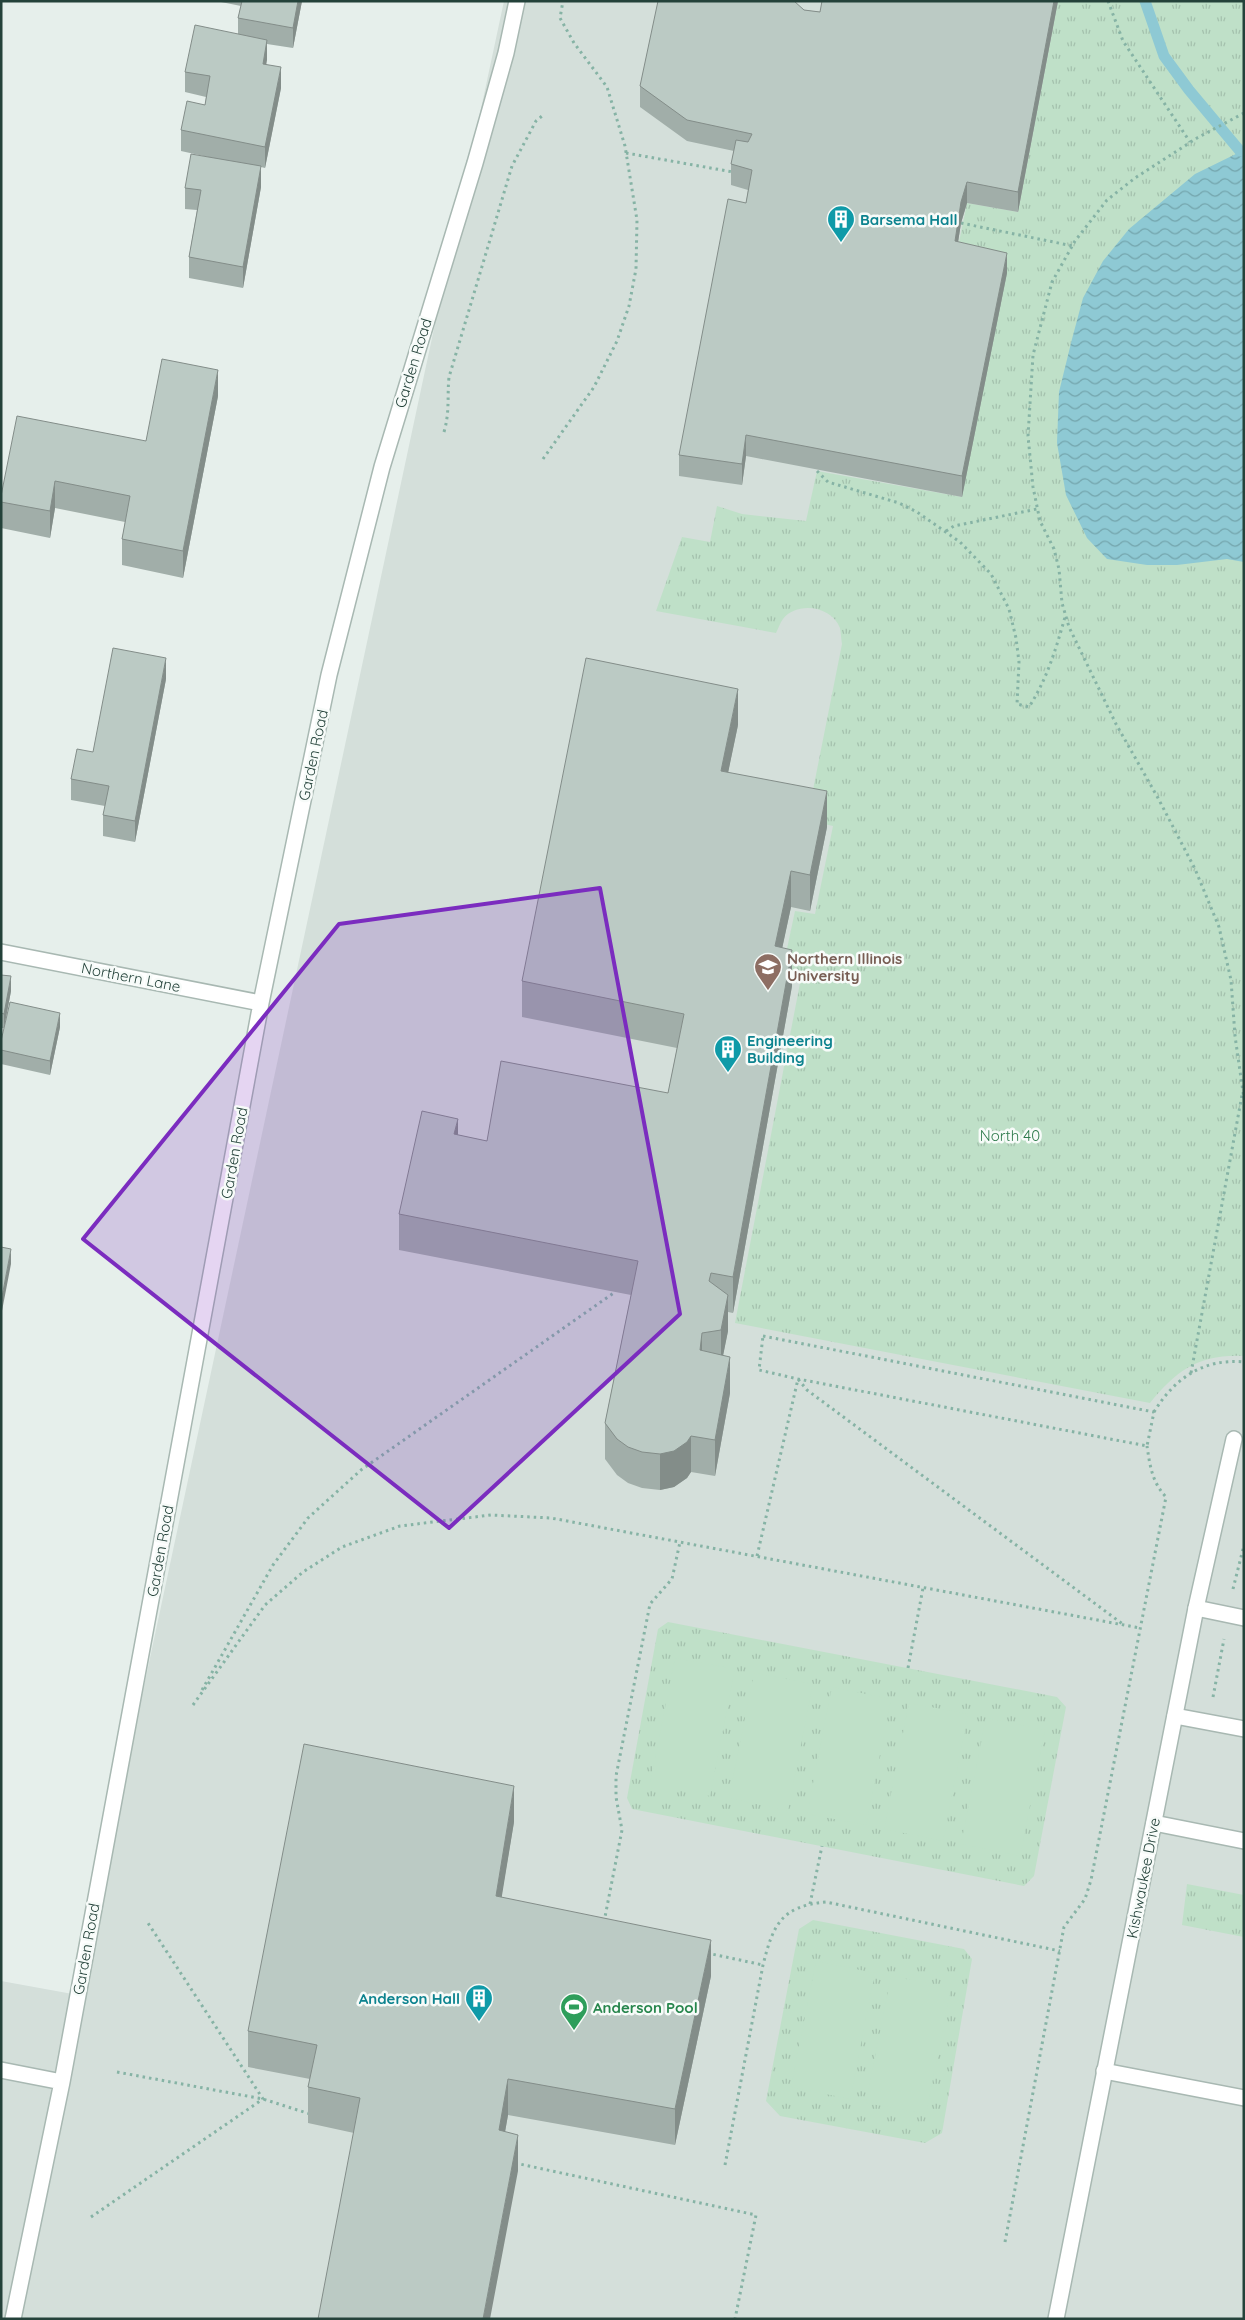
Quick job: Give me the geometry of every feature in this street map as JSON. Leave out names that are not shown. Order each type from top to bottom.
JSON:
[{"type":"street","name":"Garden Road","points":[[13,2319],[62,2082],[262,1003],[329,675],[375,495],[413,362],[496,90],[517,1]]},
{"type":"street","name":"Northern Lane","points":[[1,952],[262,1003]]},
{"type":"street","name":"Kishwaukee Drive","points":[[1056,2319],[1196,1608],[1234,1439]]},
{"type":"street","points":[[1196,1608],[1244,1618]]},
{"type":"street","points":[[1175,1716],[1244,1729]]},
{"type":"street","points":[[1154,1823],[1244,1841]]},
{"type":"street","points":[[1,2070],[62,2082]]},
{"type":"street","points":[[1104,2071],[1244,2098]]},
{"type":"path","points":[[543,459],[594,387],[617,341],[628,306],[636,269],[637,220],[626,153],[607,88],[574,43],[560,18],[564,1]]},
{"type":"path","points":[[1108,1],[1122,41],[1190,142]]},
{"type":"path","points":[[1244,113],[1190,142],[1135,178],[1106,200],[1073,246],[1052,282],[1033,355],[1028,436],[1033,487],[1040,521],[1054,550],[1060,569],[1068,627],[1116,724],[1195,869],[1219,927],[1232,980],[1235,1036],[1244,1099]]},
{"type":"path","points":[[444,432],[449,414],[447,394],[449,377],[512,166],[536,121],[542,116]]},
{"type":"path","points":[[626,153],[733,172]]},
{"type":"path","points":[[961,223],[1073,246]]},
{"type":"path","points":[[817,470],[828,482],[899,503],[960,542],[991,574],[1002,593],[1016,638],[1018,662],[1017,704],[1029,707],[1039,691],[1049,671],[1066,616]]},
{"type":"path","points":[[946,532],[954,526],[1038,509]]},
{"type":"path","points":[[1191,1372],[1242,1094]]},
{"type":"path","points":[[615,1292],[361,1470],[308,1518],[273,1565],[194,1705],[265,1605],[296,1578],[342,1547],[400,1526],[491,1515],[543,1518],[1140,1628]]},
{"type":"path","points":[[1147,1446],[759,1370],[763,1336],[1154,1412]]},
{"type":"path","points":[[1005,2242],[1064,1927],[1085,1899],[1091,1880],[1166,1497],[1158,1488],[1151,1473],[1147,1446],[1154,1412],[1163,1396],[1174,1384],[1191,1372],[1213,1364],[1244,1362]]},
{"type":"path","points":[[757,1556],[798,1379]]},
{"type":"path","points":[[798,1379],[807,1390],[1127,1626]]},
{"type":"path","points":[[605,1926],[604,1920],[622,1830],[616,1797],[616,1776],[650,1604],[672,1579],[680,1542]]},
{"type":"path","points":[[908,1668],[923,1588]]},
{"type":"path","points":[[810,1904],[822,1846]]},
{"type":"path","points":[[725,2165],[763,1965],[771,1932],[785,1915],[810,1904],[826,1902],[1060,1951]]},
{"type":"path","points":[[148,1922],[263,2099]]},
{"type":"path","points":[[698,1951],[763,1965]]},
{"type":"path","points":[[117,2072],[263,2099],[310,2114]]},
{"type":"path","points":[[91,2217],[263,2099]]},
{"type":"path","points":[[510,2162],[756,2215],[735,2319]]},
{"type":"highlighted area","points":[[600,888],[680,1314],[449,1528],[83,1239],[339,924]]},
{"type":"shaded area","name":"Northern Illinois University","points":[[504,1],[1244,1],[1244,2319],[1,2319],[1,1981],[78,1995]]},
{"type":"green space","name":"North 40","points":[[1058,1],[1244,1],[1244,1356],[1214,1358],[1190,1366],[1170,1381],[1150,1403],[735,1323],[800,983],[781,977],[795,911],[815,914],[833,826],[807,820],[842,644],[840,628],[836,621],[830,615],[814,608],[805,608],[789,613],[782,621],[776,633],[656,611],[682,537],[710,542],[717,506],[742,514],[806,521],[817,471],[962,497],[955,262],[967,203],[1018,212]]},
{"type":"green space","points":[[668,1622],[1057,1697],[1066,1707],[1034,1876],[1024,1886],[632,1809],[627,1798],[658,1629]]},
{"type":"green space","points":[[675,1658],[735,1669],[710,1796],[650,1784]]},
{"type":"green space","points":[[754,1673],[813,1684],[788,1811],[729,1798]]},
{"type":"green space","points":[[832,1687],[891,1699],[866,1825],[807,1814]]},
{"type":"green space","points":[[909,1703],[968,1714],[943,1841],[884,1829]]},
{"type":"green space","points":[[986,1718],[1045,1730],[1020,1856],[961,1844]]},
{"type":"green space","points":[[1187,1884],[1244,1895],[1244,1937],[1182,1925]]},
{"type":"green space","points":[[813,1920],[964,1949],[972,1959],[942,2133],[925,2143],[780,2116],[766,2101],[799,1929]]},
{"type":"green space","points":[[816,1961],[875,1973],[850,2099],[791,2087]]},
{"type":"green space","points":[[891,1976],[951,1988],[926,2114],[866,2103]]},
{"type":"water","points":[[1244,150],[1244,562],[1227,559],[1177,565],[1147,565],[1107,559],[1087,538],[1066,495],[1057,443],[1059,392],[1083,298],[1103,261],[1129,229],[1195,174]]},
{"type":"building","points":[[242,1],[298,1],[293,28],[238,18]]},
{"type":"building","name":"Barsema Hall","points":[[658,1],[794,1],[804,10],[820,12],[822,1],[1054,1],[1018,192],[967,182],[961,202],[955,241],[1007,253],[962,476],[746,435],[742,464],[679,455],[728,199],[746,203],[752,170],[731,164],[736,140],[748,142],[752,134],[687,120],[640,86]]},
{"type":"building","points":[[195,25],[267,40],[263,64],[281,67],[265,147],[181,130],[187,101],[205,105],[210,76],[185,72]]},
{"type":"building","points":[[191,154],[261,166],[243,267],[189,257],[201,190],[185,188]]},
{"type":"building","points":[[162,359],[218,370],[183,551],[122,539],[130,496],[55,481],[50,511],[1,502],[17,416],[146,441]]},
{"type":"building","points":[[113,648],[166,658],[135,821],[103,815],[109,786],[71,779],[77,749],[93,752]]},
{"type":"building","name":"Engineering Building","points":[[586,658],[738,689],[721,771],[827,791],[810,875],[791,871],[775,946],[792,950],[733,1277],[711,1273],[709,1281],[728,1295],[721,1330],[702,1333],[700,1350],[730,1357],[715,1440],[691,1436],[687,1442],[674,1451],[660,1454],[642,1452],[628,1447],[617,1439],[605,1423],[638,1261],[399,1214],[422,1111],[458,1119],[454,1134],[487,1141],[501,1061],[668,1093],[684,1014],[522,981]]},
{"type":"building","points":[[1,975],[11,976],[4,1014],[1,1013]]},
{"type":"building","points":[[10,1002],[60,1013],[50,1061],[1,1050],[1,1041]]},
{"type":"building","points":[[1,1247],[11,1249],[1,1302]]},
{"type":"building","name":"Anderson Hall","points":[[304,1744],[514,1786],[496,1896],[711,1940],[675,2109],[508,2079],[499,2130],[518,2135],[483,2319],[318,2319],[360,2098],[308,2087],[317,2045],[248,2031]]},
{"type":"waterway","points":[[1145,1],[1164,56],[1189,90],[1240,151]]},
{"type":"place","name":"Barsema Hall","points":[[841,243]]},
{"type":"place","name":"Northern Illinois University","points":[[768,991]]},
{"type":"place","name":"Engineering Building","points":[[728,1073]]},
{"type":"place","name":"Anderson Hall","points":[[479,2022]]},
{"type":"place","name":"Anderson Pool","points":[[574,2031]]}]
